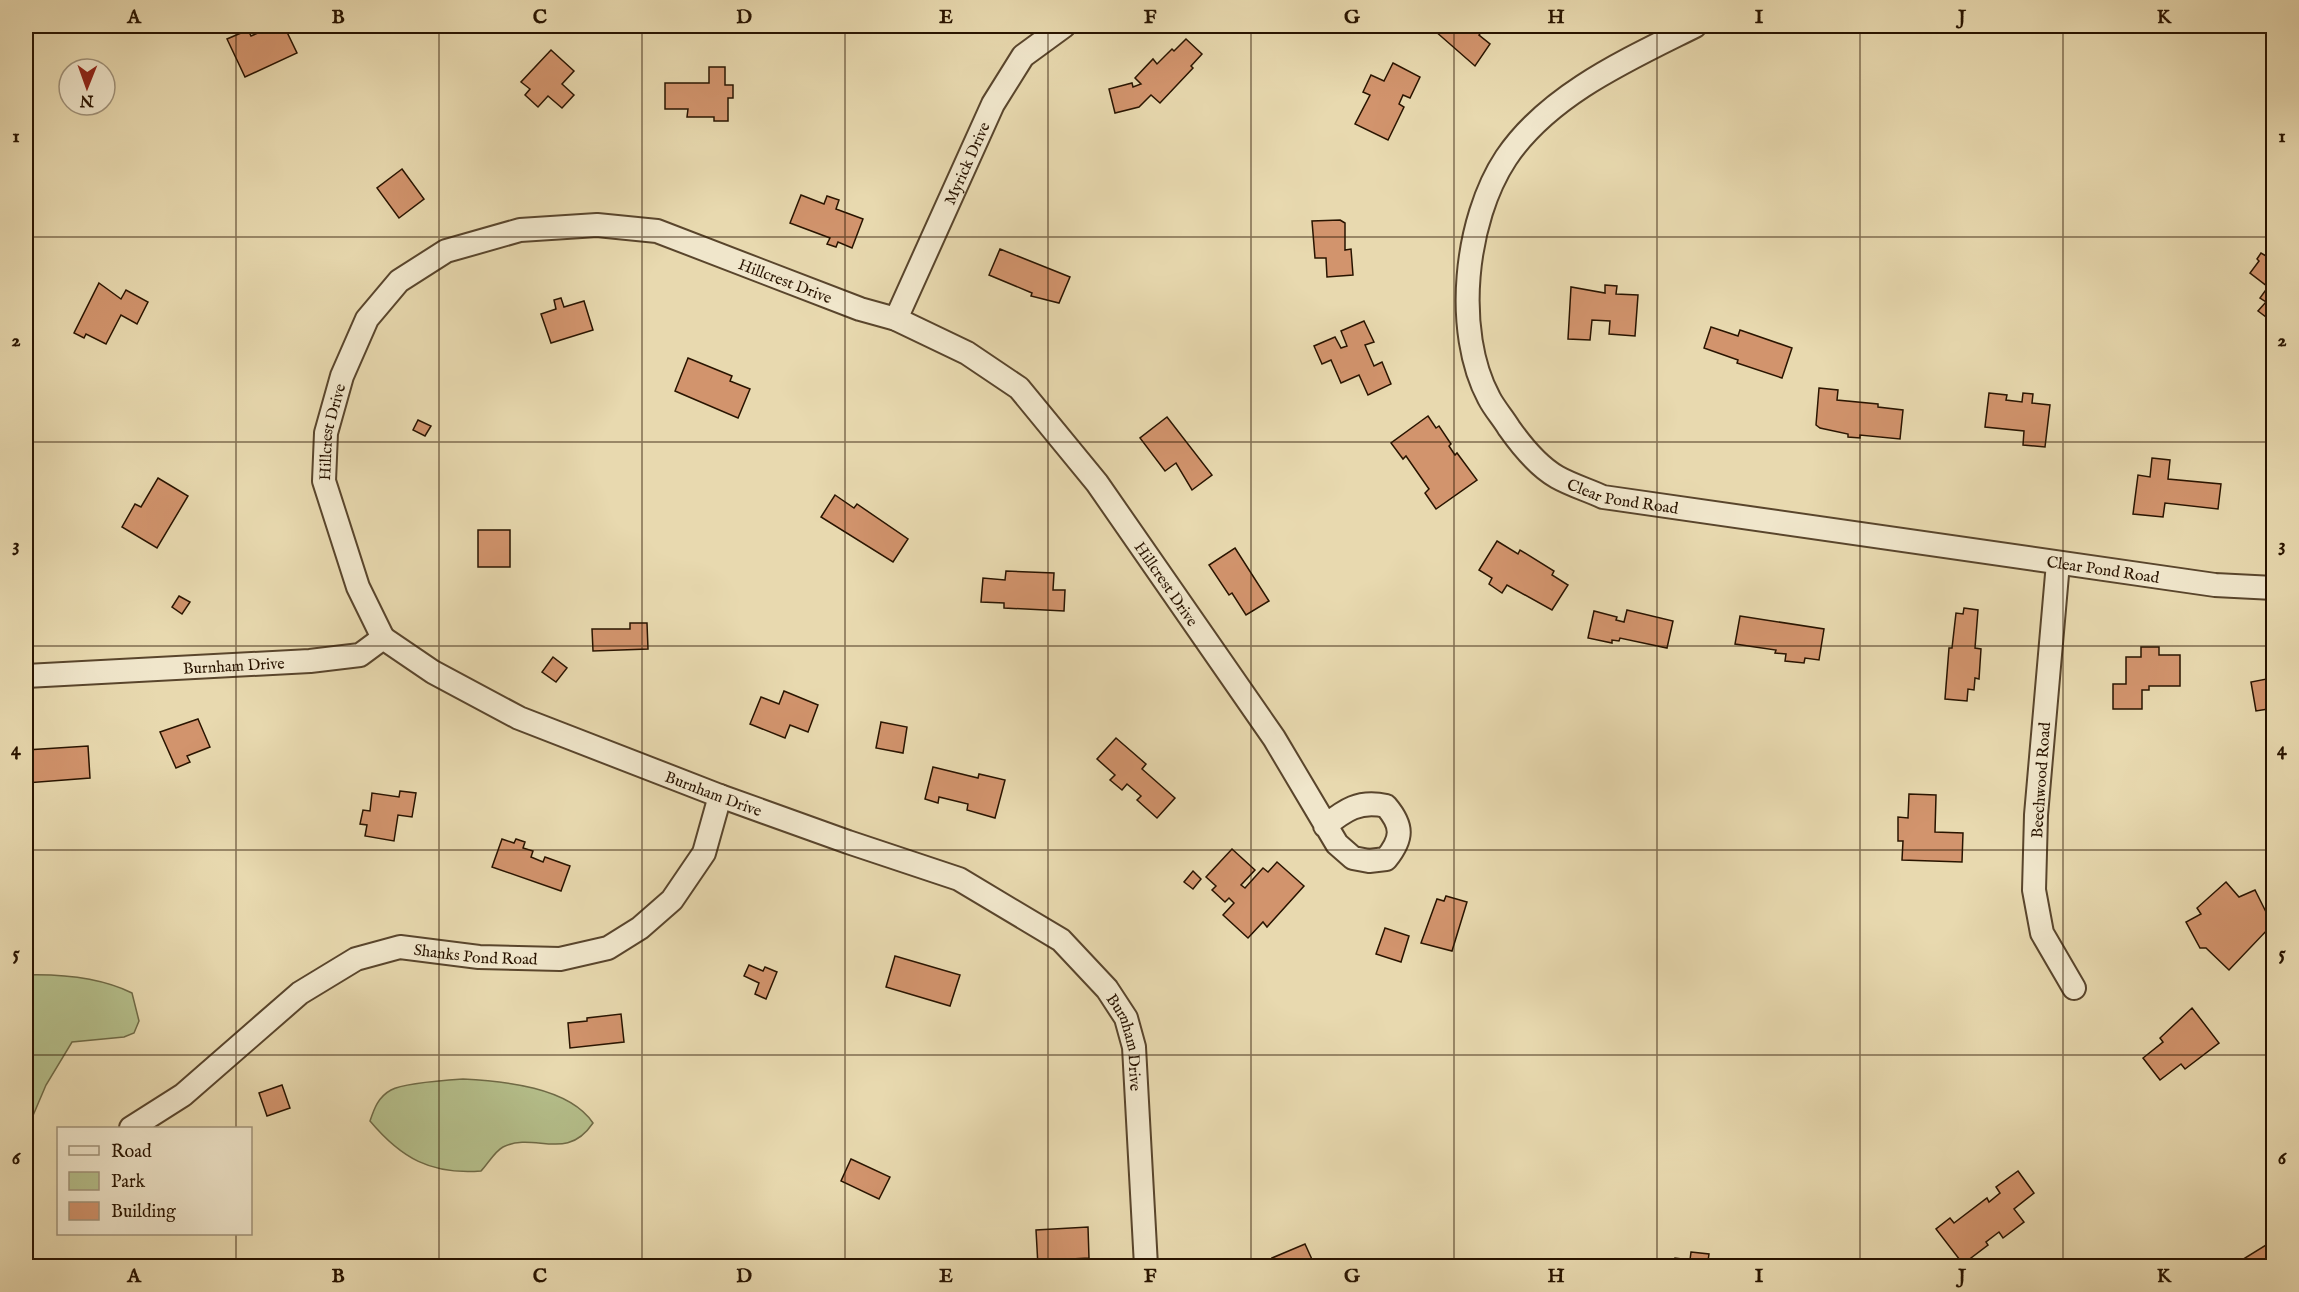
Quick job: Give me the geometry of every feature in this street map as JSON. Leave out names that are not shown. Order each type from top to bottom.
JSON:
[{"type":"street","name":"Myrick Drive","points":[[896,320],[993,104],[1023,56],[1064,26]]},
{"type":"street","name":"Clear Pond Road","points":[[1695,26],[1614,68],[1549,111],[1507,158],[1481,208],[1467,284],[1470,344],[1488,397],[1520,444],[1555,476],[1603,496],[2215,585],[2274,588]]},
{"type":"street","name":"Hillcrest Drive","points":[[383,638],[358,587],[324,481],[326,433],[342,376],[367,319],[399,281],[446,252],[520,230],[597,225],[657,231],[860,309],[896,320],[967,353],[1019,388],[1111,503],[1274,738],[1325,826]]},
{"type":"street","name":"Beechwood Road","points":[[2058,563],[2039,783],[2034,890],[2042,933],[2074,988]]},
{"type":"street","name":"Burnham Drive","points":[[26,676],[310,661],[360,655],[383,638],[433,672],[519,718],[720,796],[959,879],[1061,940],[1107,989],[1125,1018],[1134,1047],[1146,1266]]},
{"type":"street","name":"Shanks Pond Road","points":[[133,1127],[183,1095],[300,993],[356,958],[400,947],[478,957],[560,959],[608,948],[640,928],[672,900],[704,853],[720,796]]},
{"type":"green space","points":[[26,975],[53,975],[93,980],[132,993],[139,1021],[134,1033],[124,1037],[72,1042],[46,1085],[26,1132]]},
{"type":"green space","points":[[463,1079],[515,1084],[552,1094],[568,1101],[593,1123],[583,1135],[572,1141],[561,1144],[515,1143],[500,1149],[481,1171],[463,1172],[432,1167],[418,1161],[393,1145],[370,1121],[380,1100],[391,1090],[416,1084]]},
{"type":"building","points":[[274,26],[284,26],[297,53],[245,77],[227,39],[248,30],[251,36]]},
{"type":"building","points":[[1439,26],[1492,26],[1489,30],[1485,27],[1479,35],[1490,44],[1475,66],[1435,31]]},
{"type":"building","points":[[1186,39],[1202,54],[1191,66],[1193,68],[1160,103],[1151,95],[1139,107],[1115,113],[1109,89],[1132,83],[1133,87],[1141,84],[1135,78],[1153,59],[1157,64]]},
{"type":"building","points":[[551,50],[574,71],[562,84],[574,95],[562,108],[548,96],[538,107],[525,95],[530,89],[521,82]]},
{"type":"building","points":[[1393,63],[1420,77],[1410,98],[1403,95],[1399,104],[1404,107],[1388,140],[1355,124],[1370,95],[1363,92],[1371,75],[1384,81]]},
{"type":"building","points":[[709,67],[725,67],[725,85],[733,85],[733,98],[728,98],[728,121],[714,121],[714,117],[687,117],[688,109],[665,109],[665,83],[709,83]]},
{"type":"building","points":[[402,169],[424,199],[399,218],[377,188]]},
{"type":"building","points":[[801,195],[824,204],[827,196],[839,200],[836,209],[863,219],[852,248],[838,242],[836,247],[827,244],[830,238],[790,223]]},
{"type":"building","points":[[1340,220],[1345,223],[1345,250],[1351,249],[1353,275],[1327,277],[1326,258],[1315,258],[1312,221]]},
{"type":"building","points":[[1000,249],[1070,277],[1059,303],[1031,296],[1032,293],[989,275]]},
{"type":"building","points":[[2270,251],[2274,254],[2274,280],[2271,283],[2274,285],[2274,323],[2258,311],[2266,302],[2260,298],[2268,287],[2250,273],[2259,261],[2257,259],[2261,253],[2266,256]]},
{"type":"building","points":[[99,283],[121,299],[126,290],[148,302],[137,324],[121,315],[106,344],[86,334],[84,338],[74,333]]},
{"type":"building","points":[[1605,285],[1617,286],[1616,294],[1638,295],[1635,336],[1609,334],[1610,321],[1592,320],[1590,340],[1568,339],[1571,287],[1605,293]]},
{"type":"building","points":[[561,298],[564,307],[584,301],[593,330],[551,343],[541,314],[556,309],[554,300]]},
{"type":"building","points":[[1364,321],[1374,342],[1365,345],[1374,366],[1382,362],[1391,384],[1368,395],[1359,375],[1341,383],[1331,360],[1322,364],[1314,346],[1335,337],[1341,348],[1347,346],[1341,331]]},
{"type":"building","points":[[1711,327],[1738,336],[1740,330],[1792,348],[1782,378],[1737,363],[1738,360],[1704,348]]},
{"type":"building","points":[[688,358],[732,376],[730,381],[750,389],[738,418],[675,391]]},
{"type":"building","points":[[1819,388],[1838,390],[1837,400],[1878,404],[1878,407],[1903,410],[1900,439],[1860,435],[1860,438],[1848,437],[1848,434],[1820,428],[1816,425]]},
{"type":"building","points":[[1989,393],[2007,395],[2006,400],[2022,402],[2023,393],[2033,394],[2032,403],[2050,405],[2045,447],[2023,445],[2024,431],[1985,427]]},
{"type":"building","points":[[1428,416],[1436,428],[1439,426],[1451,444],[1449,446],[1455,455],[1457,453],[1477,480],[1436,509],[1425,493],[1429,489],[1406,456],[1403,459],[1391,443]]},
{"type":"building","points":[[1167,417],[1212,475],[1192,490],[1176,463],[1165,471],[1140,438]]},
{"type":"building","points":[[418,420],[431,426],[425,436],[413,430]]},
{"type":"building","points":[[2152,458],[2170,460],[2168,479],[2221,484],[2218,509],[2165,503],[2163,517],[2133,514],[2138,475],[2150,477]]},
{"type":"building","points":[[158,478],[188,496],[157,548],[122,527],[135,504],[141,507]]},
{"type":"building","points":[[835,495],[854,508],[857,504],[908,539],[893,562],[821,517]]},
{"type":"building","points":[[478,530],[510,530],[510,567],[478,567]]},
{"type":"building","points":[[1497,541],[1518,554],[1520,550],[1554,571],[1552,575],[1568,585],[1552,610],[1507,585],[1502,593],[1489,584],[1492,578],[1479,570]]},
{"type":"building","points":[[1235,548],[1269,601],[1246,615],[1232,593],[1229,595],[1209,565]]},
{"type":"building","points":[[1006,571],[1054,573],[1053,590],[1065,590],[1064,611],[1004,608],[1004,603],[981,602],[983,578],[1005,580]]},
{"type":"building","points":[[179,596],[190,602],[182,614],[172,607]]},
{"type":"building","points":[[1964,608],[1978,610],[1975,648],[1981,649],[1979,679],[1975,678],[1974,690],[1968,689],[1967,701],[1945,699],[1949,648],[1952,648],[1956,613],[1963,614]]},
{"type":"building","points":[[1627,610],[1673,621],[1667,648],[1620,638],[1619,641],[1612,640],[1612,643],[1588,638],[1594,611],[1617,617],[1616,620],[1624,622]]},
{"type":"building","points":[[1740,616],[1824,629],[1819,660],[1805,658],[1804,663],[1785,661],[1786,654],[1775,653],[1776,650],[1735,644]]},
{"type":"building","points":[[630,623],[647,623],[648,649],[593,651],[592,629],[630,629]]},
{"type":"building","points":[[2141,647],[2159,647],[2159,655],[2180,655],[2180,686],[2149,686],[2149,690],[2142,690],[2142,709],[2113,709],[2113,684],[2126,684],[2126,657],[2141,657]]},
{"type":"building","points":[[553,657],[567,668],[556,682],[542,672]]},
{"type":"building","points":[[2274,673],[2274,708],[2256,711],[2251,682],[2267,679],[2267,675]]},
{"type":"building","points":[[784,691],[818,705],[808,732],[790,725],[785,738],[750,724],[761,697],[779,704]]},
{"type":"building","points":[[198,719],[210,747],[187,756],[190,762],[176,768],[160,732]]},
{"type":"building","points":[[881,722],[907,727],[903,753],[876,748]]},
{"type":"building","points":[[1116,738],[1146,764],[1142,769],[1175,798],[1157,818],[1137,800],[1141,796],[1127,784],[1122,790],[1110,780],[1115,775],[1097,759]]},
{"type":"building","points":[[88,746],[90,778],[26,783],[26,750]]},
{"type":"building","points":[[933,767],[978,778],[979,774],[1005,780],[995,818],[967,810],[968,804],[939,797],[938,803],[925,799]]},
{"type":"building","points":[[400,791],[416,793],[412,817],[398,815],[394,841],[365,836],[367,825],[360,824],[363,810],[370,811],[372,793],[399,797]]},
{"type":"building","points":[[1909,794],[1936,795],[1935,832],[1963,833],[1962,862],[1902,860],[1903,841],[1898,841],[1898,817],[1908,818]]},
{"type":"building","points":[[502,839],[514,843],[516,839],[525,842],[523,848],[533,851],[531,857],[543,862],[545,857],[570,866],[561,891],[492,867]]},
{"type":"building","points":[[1232,849],[1255,870],[1241,885],[1245,888],[1263,868],[1268,872],[1277,862],[1304,886],[1267,927],[1263,922],[1248,938],[1223,915],[1234,903],[1229,898],[1225,902],[1212,890],[1216,886],[1206,877]]},
{"type":"building","points":[[1193,871],[1201,879],[1193,889],[1184,882]]},
{"type":"building","points":[[2226,882],[2239,897],[2255,890],[2269,918],[2266,921],[2270,927],[2229,970],[2206,948],[2200,948],[2186,922],[2201,914],[2197,908]]},
{"type":"building","points":[[1446,896],[1467,902],[1452,951],[1421,943],[1437,899],[1444,901]]},
{"type":"building","points":[[1385,928],[1409,936],[1401,962],[1376,954]]},
{"type":"building","points":[[895,956],[960,975],[950,1006],[886,987]]},
{"type":"building","points":[[749,965],[763,971],[765,967],[777,972],[766,999],[755,994],[759,983],[744,976]]},
{"type":"building","points":[[2192,1008],[2219,1043],[2185,1069],[2181,1064],[2160,1080],[2143,1058],[2163,1042],[2160,1038]]},
{"type":"building","points":[[621,1014],[624,1042],[570,1048],[568,1023]]},
{"type":"building","points":[[282,1085],[290,1108],[267,1116],[259,1093]]},
{"type":"building","points":[[851,1159],[890,1177],[879,1199],[841,1181]]},
{"type":"building","points":[[2018,1171],[2034,1193],[2014,1209],[2024,1222],[2003,1238],[1999,1232],[1986,1242],[1988,1245],[1963,1264],[1936,1229],[1950,1218],[1954,1223],[1987,1198],[1989,1202],[2000,1193],[1996,1187]]},
{"type":"building","points":[[1088,1227],[1089,1258],[1054,1260],[1055,1266],[1038,1266],[1036,1230]]},
{"type":"building","points":[[2274,1240],[2274,1266],[2232,1266]]},
{"type":"building","points":[[1305,1244],[1315,1266],[1276,1266],[1272,1258]]},
{"type":"building","points":[[1691,1252],[1709,1254],[1708,1261],[1717,1263],[1716,1266],[1674,1266],[1675,1258],[1690,1260]]}]
